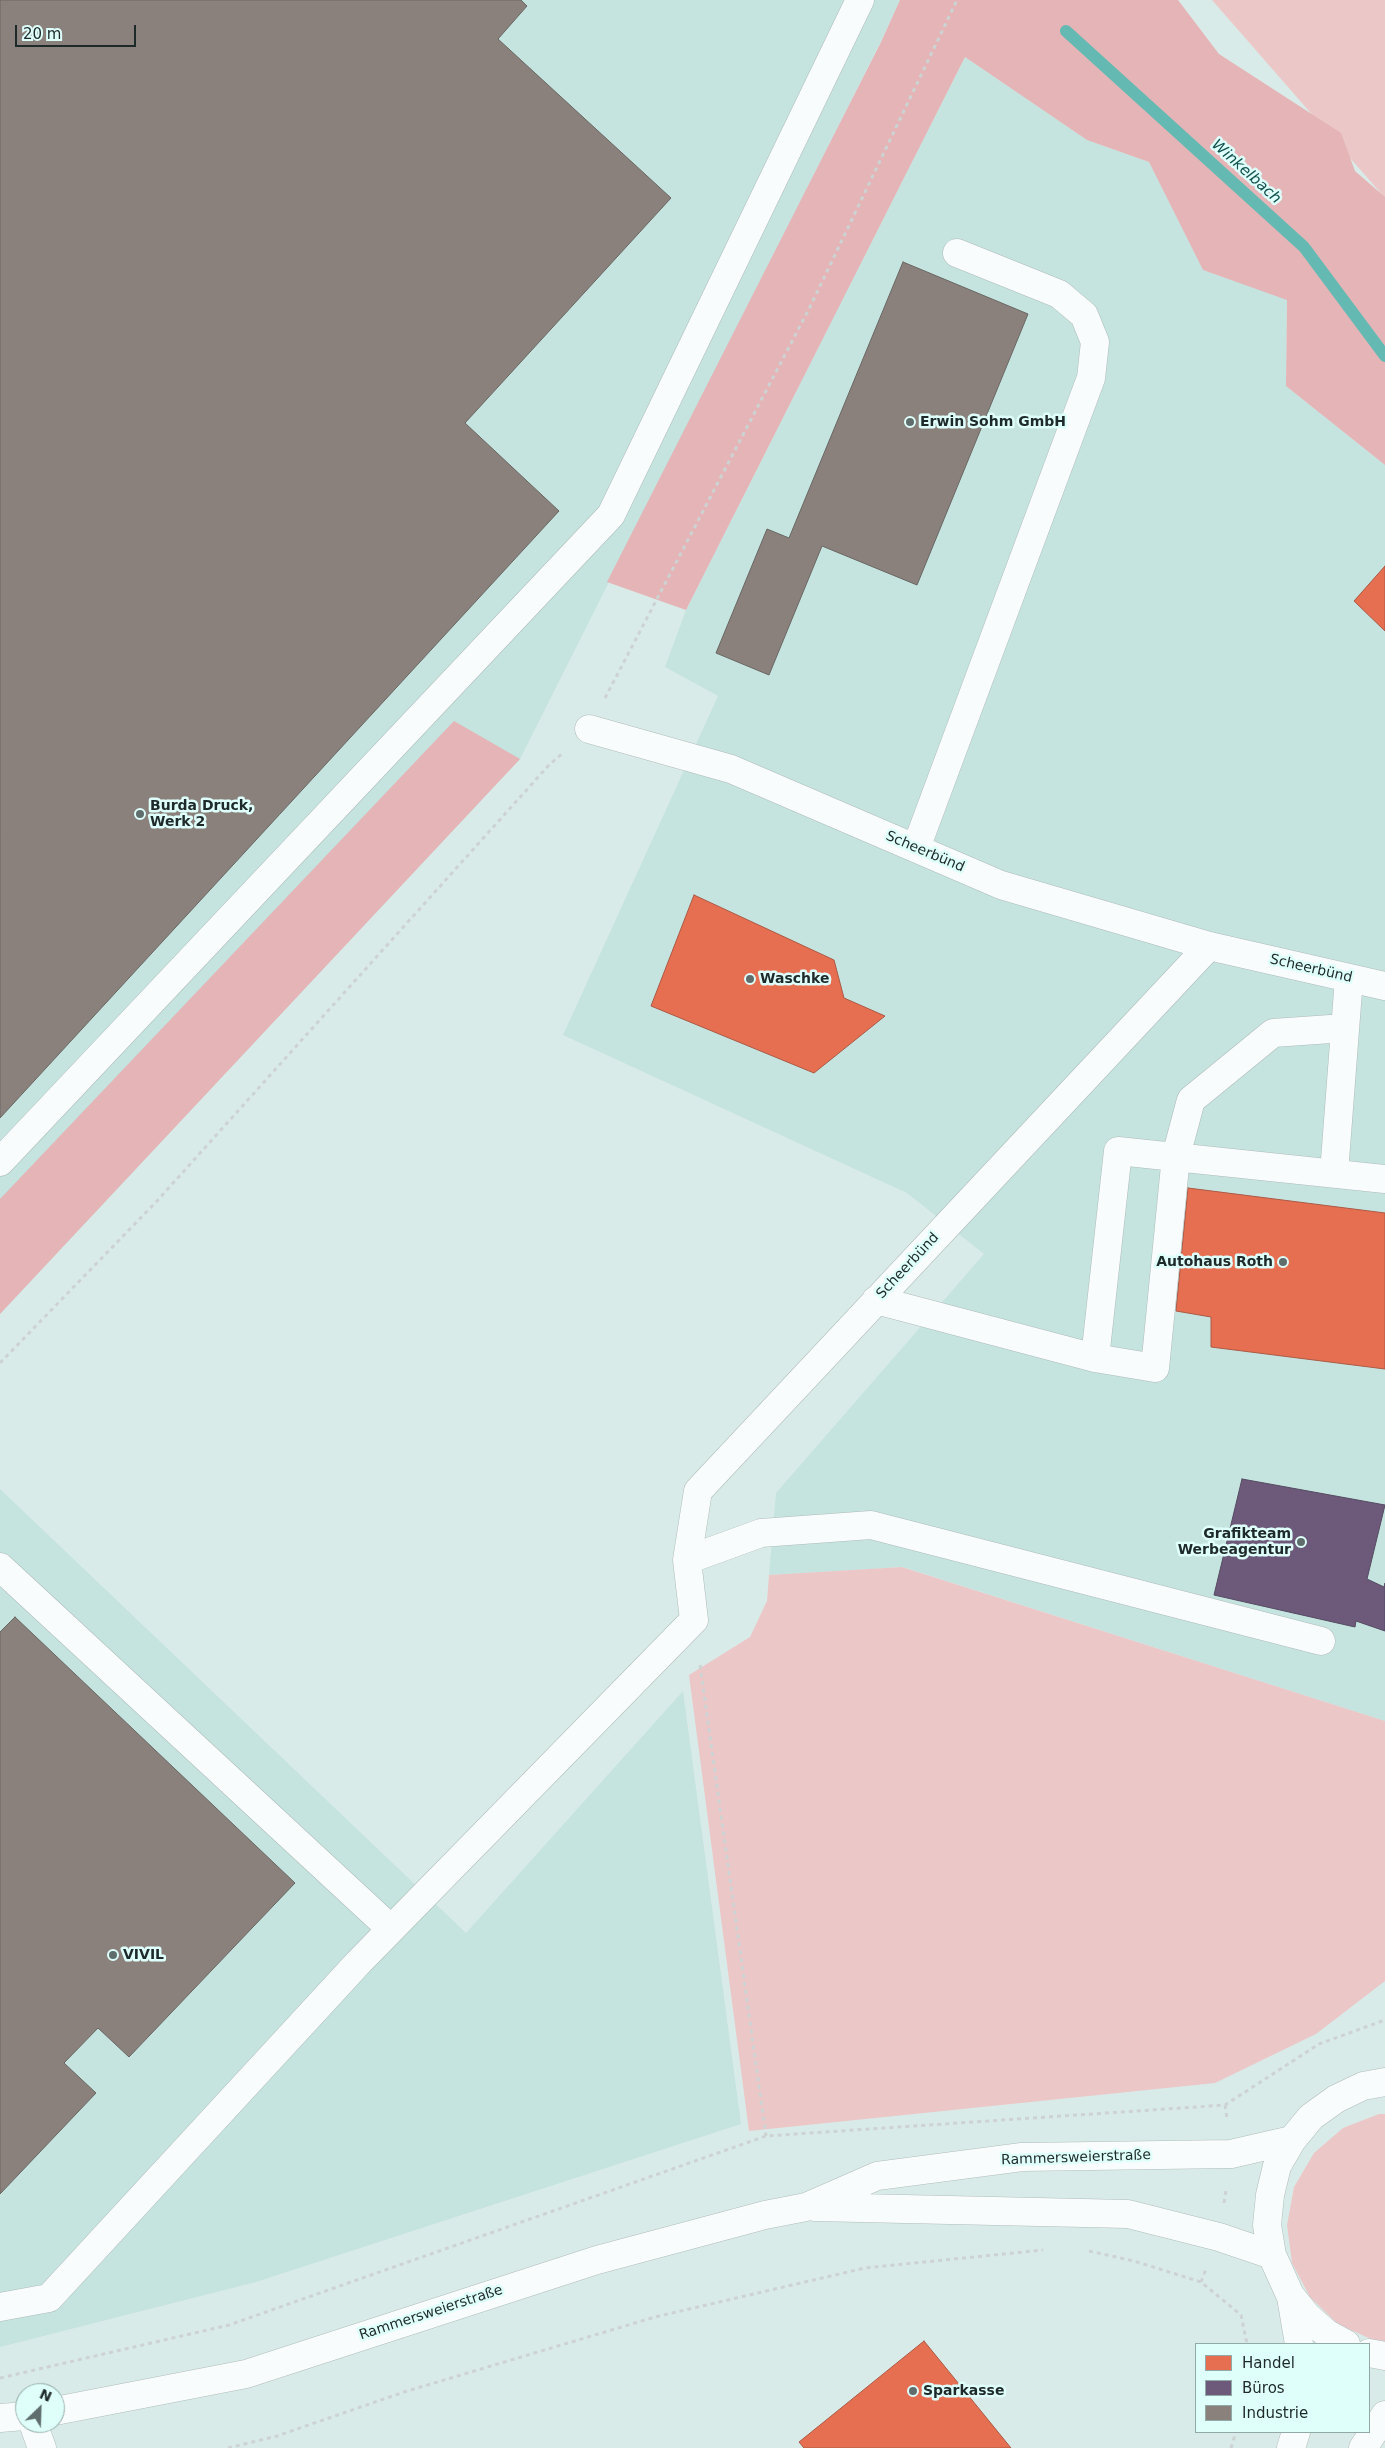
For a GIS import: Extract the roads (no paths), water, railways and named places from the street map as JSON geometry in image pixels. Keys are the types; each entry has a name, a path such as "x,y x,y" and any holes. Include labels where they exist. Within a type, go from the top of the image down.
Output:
{"street":[{"path":"0,1162 611,515 860,0"},
{"path":"916,848 1091,378 1095,342 1084,315 1059,294 957,253"},
{"name":"Scheerbünd","path":"589,729 731,769 1001,885 1209,946 1385,986"},
{"name":"Scheerbünd","path":"391,1929 694,1620 687,1560 698,1491 1209,946"},
{"path":"1334,1173 1349,978"},
{"path":"876,1300 1095,1358 1156,1368 1176,1156 1191,1100 1273,1033 1345,1028"},
{"path":"1095,1358 1118,1151 1385,1179"},
{"path":"687,1560 762,1533 871,1525 1321,1641"},
{"path":"0,1567 391,1929 49,2298 0,2307"},
{"path":"1299,2343 1290,2295 1272,2255 1268,2225 1270,2195 1278,2166 1292,2140 1311,2117 1336,2099 1363,2086 1385,2082"},
{"name":"Rammersweierstraße","path":"65,2409 246,2374 597,2260 806,2207 877,2176 1022,2157 1231,2154 1292,2140"},
{"name":"Rammersweierstraße","path":"806,2207 1128,2214 1219,2237 1272,2255"},
{"path":"1290,2295 1307,2316 1326,2332 1344,2343"},
{"path":"1370,2353 1385,2356"},
{"path":"1364,2448 1385,2415"},
{"path":"0,2418 15,2417"},
{"path":"37,2433 42,2448"},
{"path":"1291,2448 1296,2433"}],"waterway":[{"name":"Winkelbach","path":"1066,31 1304,247 1385,356"}],"place":[{"name":"Erwin Sohm GmbH","path":"910,422"},
{"name":"Burda Druck, Werk 2","path":"140,814"},
{"name":"Waschke","path":"750,979"},
{"name":"Autohaus Roth","path":"1283,1262"},
{"name":"Grafikteam Werbeagentur","path":"1301,1542"},
{"name":"VIVIL","path":"113,1955"},
{"name":"Sparkasse","path":"913,2391"}]}
